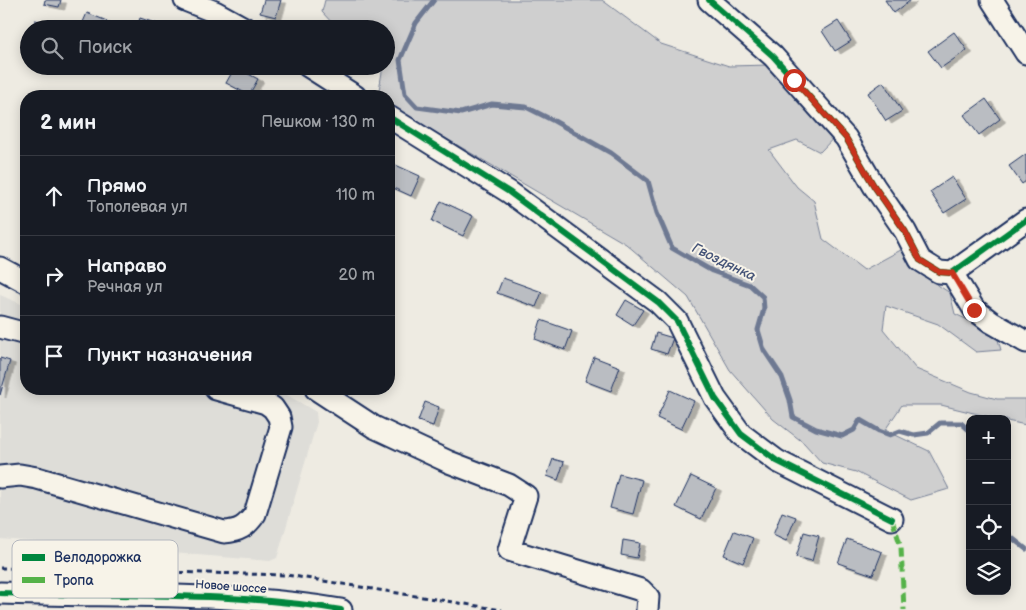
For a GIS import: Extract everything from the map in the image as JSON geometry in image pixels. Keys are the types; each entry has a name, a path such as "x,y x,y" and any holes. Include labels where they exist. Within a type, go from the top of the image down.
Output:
{"street":[{"path":"185,0 230,20"},
{"path":"709,0 773,56 846,138 874,186 905,231 920,260 939,272 952,273 1026,220"},
{"path":"992,0 1026,53"},
{"path":"322,75 346,90"},
{"path":"395,121 509,192 658,302 677,321 715,398 741,434 777,460 892,519"},
{"path":"0,268 20,279"},
{"path":"952,273 974,310 1026,342"},
{"path":"0,327 20,332"},
{"path":"0,477 20,475 36,478 224,532 236,531 248,524 255,514 280,427 276,412 266,403 237,395"},
{"path":"325,395 374,428 515,489 526,496 508,550 641,590 648,598 647,610"},
{"name":"Новое шоссе","path":"178,596 230,598 311,605 341,610"},
{"name":"Новое шоссе","path":"6,599 65,598"}],"shaded area":[{"path":"325,0 602,0 661,44 729,66 770,65 845,126 820,152 797,140 769,150 797,187 814,201 823,239 864,270 910,245 930,280 950,293 955,314 996,333 1001,350 976,352 938,324 886,306 883,329 916,369 971,392 997,399 1026,399 1026,425 1011,422 1011,415 982,415 941,405 902,405 885,430 929,451 949,489 911,500 856,472 822,463 804,443 773,419 730,370 688,297 626,244 395,109 395,90 379,90 382,75 395,75 395,20 329,20 322,12"},
{"path":"0,295 20,303 20,395 287,395 316,412 317,422 277,558 270,561 178,554 178,540 0,539"}],"building":[{"path":"45,0 61,0 59,7 44,4"},
{"path":"264,0 281,0 276,17 260,13"},
{"path":"885,0 911,0 894,13"},
{"path":"87,13 104,20 84,20"},
{"path":"838,21 851,41 835,51 822,31"},
{"path":"954,32 967,50 941,68 928,51"},
{"path":"230,75 250,75 258,79 252,90 239,90 226,83"},
{"path":"883,82 902,111 886,121 868,93"},
{"path":"986,99 1000,119 979,135 964,115"},
{"path":"1026,154 1026,181 1022,184 1009,166"},
{"path":"395,165 420,176 411,196 395,189"},
{"path":"952,177 966,199 944,213 930,192"},
{"path":"441,201 473,216 463,236 432,221"},
{"path":"503,278 542,292 536,307 497,293"},
{"path":"626,300 643,310 633,325 617,315"},
{"path":"541,320 572,331 565,350 535,339"},
{"path":"656,333 673,338 667,354 651,349"},
{"path":"594,357 620,367 611,391 585,381"},
{"path":"0,358 10,361 0,395"},
{"path":"670,390 694,401 681,429 657,418"},
{"path":"425,402 439,407 433,426 418,421"},
{"path":"553,459 564,462 558,480 547,476"},
{"path":"619,474 642,480 633,514 610,508"},
{"path":"691,476 716,488 701,519 676,507"},
{"path":"782,512 796,517 786,541 773,535"},
{"path":"734,531 753,538 743,563 724,555"},
{"path":"804,532 819,536 812,561 796,557"},
{"path":"847,539 882,552 873,575 838,563"},
{"path":"623,540 640,543 637,558 621,555"}],"waterway":[{"name":"Гвоздянка","path":"434,0 416,23 400,60 405,94 417,107 461,113 492,104 526,107 611,153 648,181 657,213 672,248 712,271 750,285 763,297 764,309 758,330 764,350 782,377 790,400 793,417 816,429 842,436 854,430 860,420 890,435 900,431 914,435 928,433 940,423 961,423 966,427"},
{"name":"Гвоздянка","path":"1011,537 1026,549"}],"marked path":[{"path":"892,519 901,547 904,610"}],"cycle path":[{"path":"709,0 773,56 846,138 874,186 905,231 920,260 939,272 952,273 1026,220"},
{"path":"395,121 509,192 658,302 677,321 715,398 741,434 777,461 892,519"},
{"path":"0,593 12,593"},
{"path":"178,596 256,600 341,610"}],"route":[{"path":"794,80 846,138 874,186 905,231 920,260 939,272 952,273 974,310"}]}
